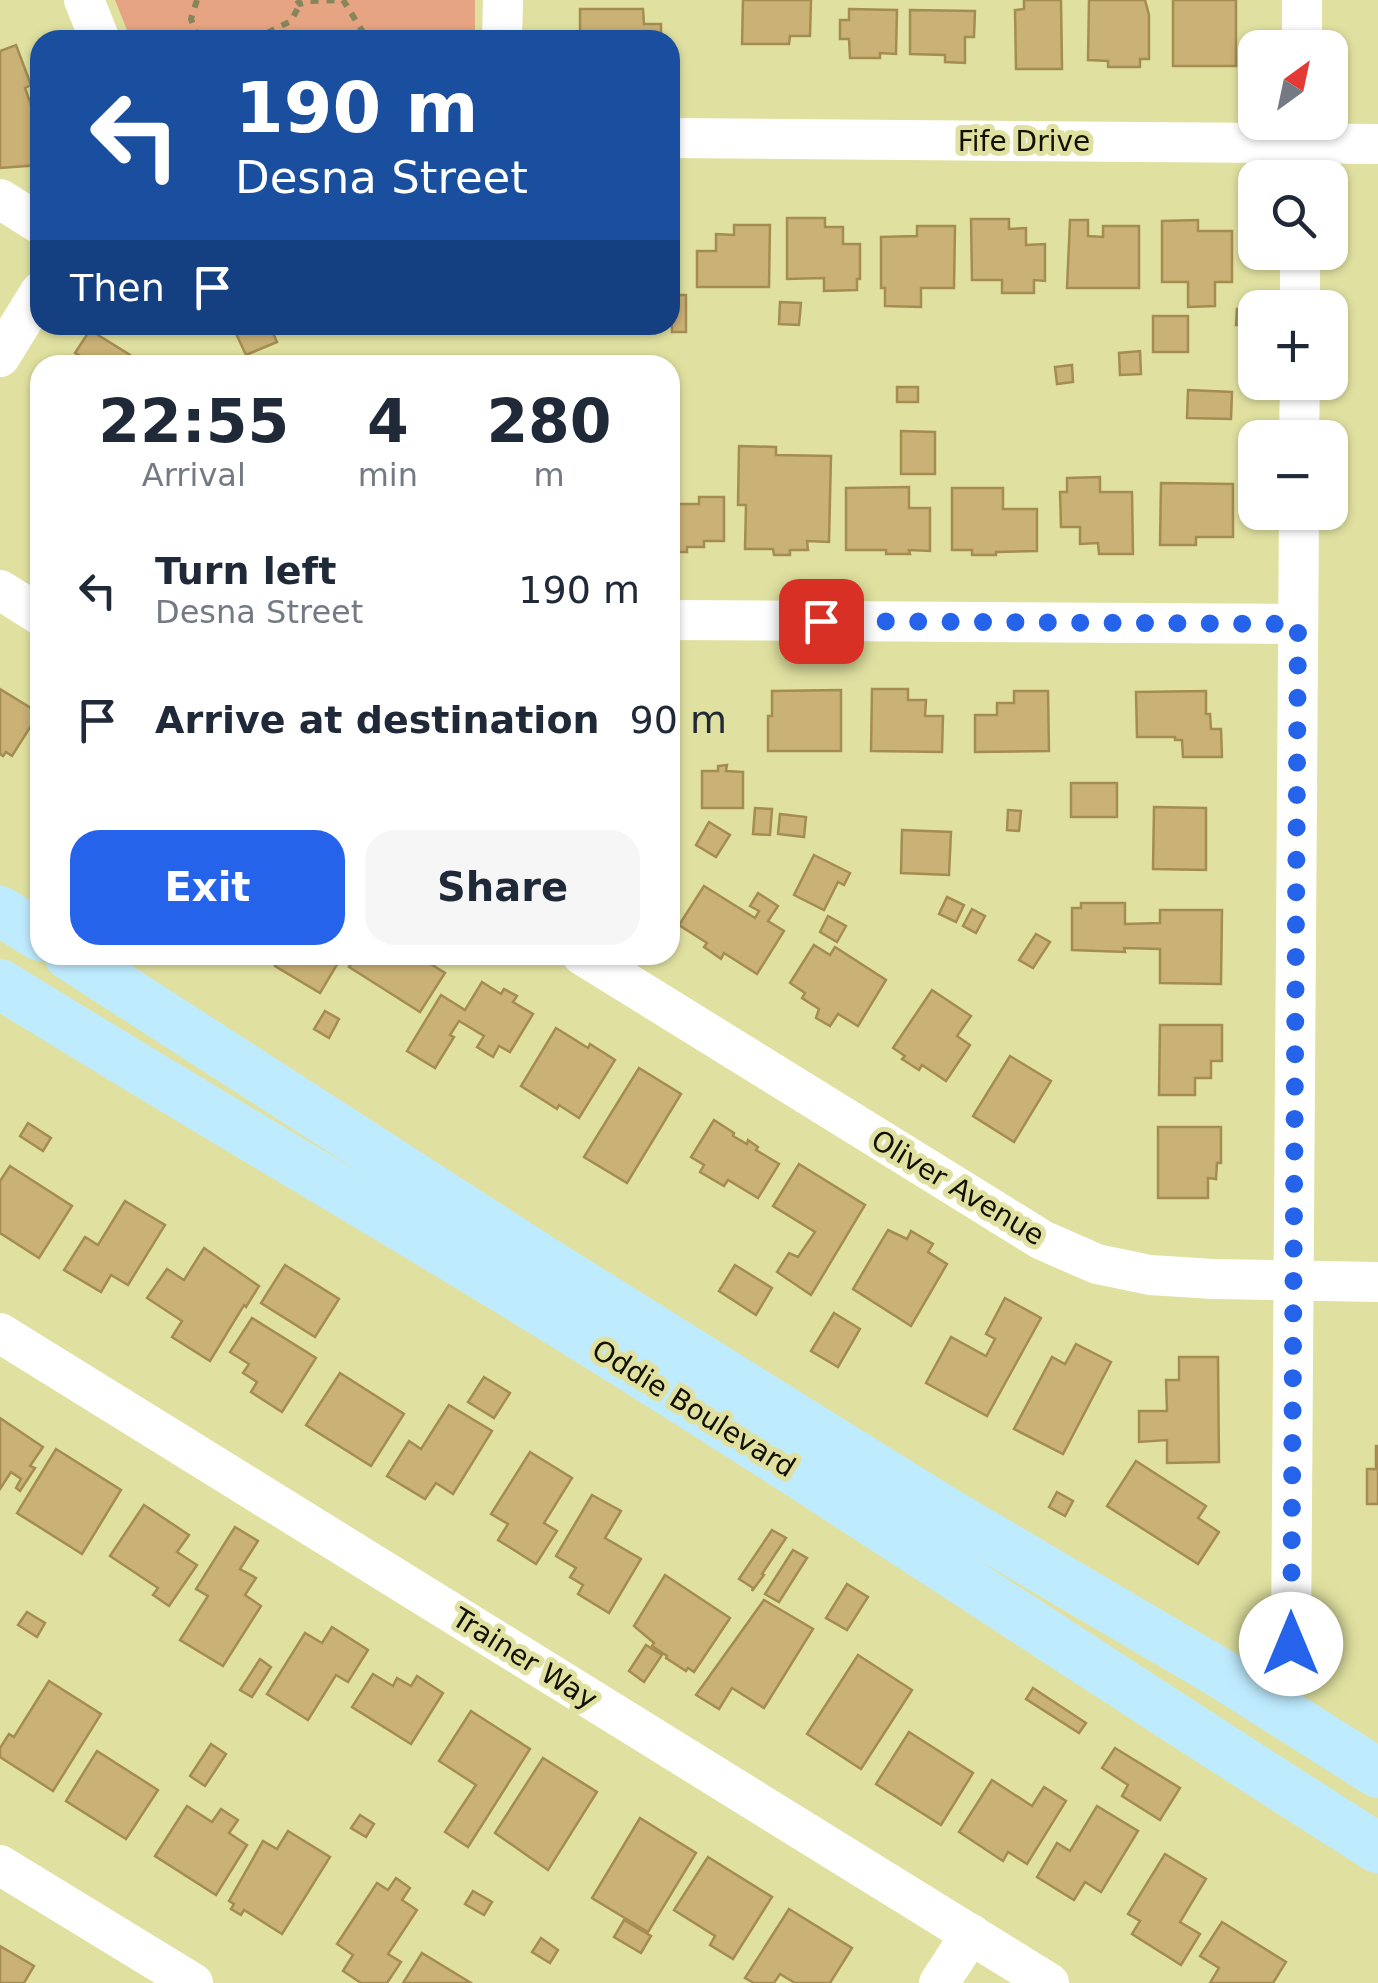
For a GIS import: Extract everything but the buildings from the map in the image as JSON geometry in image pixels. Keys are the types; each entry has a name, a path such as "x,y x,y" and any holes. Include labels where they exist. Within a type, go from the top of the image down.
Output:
{"main road":[{"path":"0,911 30,930"},
{"name":"Oddie Boulevard","path":"84,965 546,1263 837,1445 1220,1673 1378,1773"},
{"name":"Oddie Boulevard","path":"0,984 497,1284 906,1542 1378,1848"}],"street":[{"path":"84,0 96,30"},
{"path":"502,30 503,0"},
{"path":"1302,0 1302,30"},
{"name":"Fife Drive","path":"680,138 1301,148 1378,144"},
{"path":"0,198 30,218"},
{"path":"0,356 30,308"},
{"path":"1291,1644 1299,530"},
{"path":"0,590 30,609"},
{"path":"680,620 1298,624"},
{"name":"Oliver Avenue","path":"598,965 1042,1240 1096,1264 1150,1275 1378,1282"},
{"name":"Trainer Way","path":"0,1334 1049,1983"},
{"path":"0,1865 192,1983"},
{"path":"940,1983 971,1934"}],"path":[{"path":"195,30 191,19 197,0"},
{"path":"274,30 290,22 299,2 343,0 362,30"}],"shaded area":[{"path":"115,0 475,0 475,30 127,30"}],"route":[{"path":"821,621 1298,624 1291,1644"}]}
